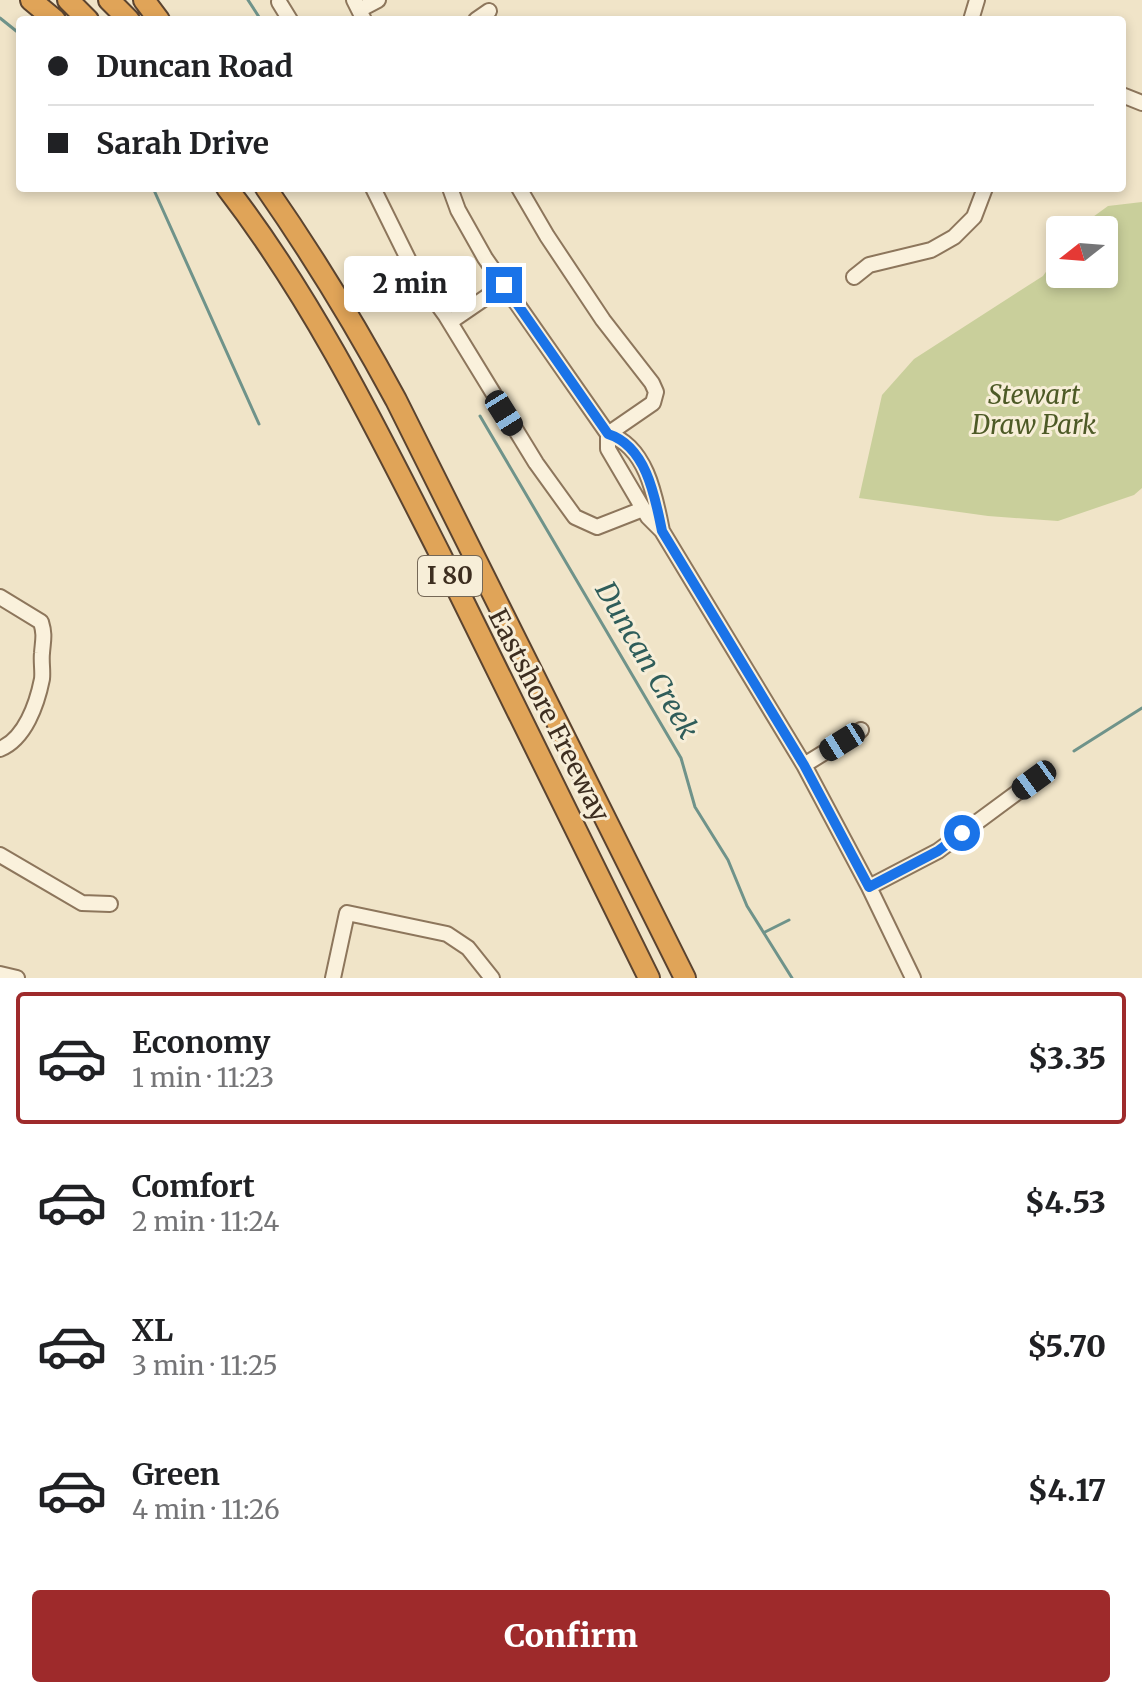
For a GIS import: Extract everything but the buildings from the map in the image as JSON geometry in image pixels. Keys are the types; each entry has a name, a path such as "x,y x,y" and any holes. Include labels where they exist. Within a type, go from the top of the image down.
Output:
{"highway":[{"path":"31,0 50,16"},
{"path":"68,0 84,16"},
{"path":"109,0 125,16"},
{"name":"Eastshore Freeway","path":"230,192 284,266 337,354 554,781 649,978"},
{"name":"Eastshore Freeway","path":"269,192 313,256 375,362 685,978"}],"street":[{"path":"359,10 378,0"},
{"path":"279,2 288,16"},
{"path":"482,16 489,11"},
{"path":"375,192 415,273 450,322 520,438 575,517 597,527 643,509"},
{"path":"452,192 471,234 608,434 608,449 643,509 662,531 804,765 913,978"},
{"path":"521,192 603,320 656,392 653,403 608,434"},
{"path":"854,277 869,265 931,250 954,237 974,217 983,192"},
{"path":"450,322 504,285"},
{"path":"608,434 624,439 637,456 656,497 662,531"},
{"path":"0,597 41,622 45,636 42,679 26,725 7,746 0,749"},
{"path":"804,765 861,730"},
{"path":"869,887 938,851 1034,780"},
{"path":"0,855 82,903 110,904"},
{"path":"333,978 347,913 447,934 468,948 492,978"},
{"path":"0,974 17,978"}],"green space":[{"name":"Stewart Draw Park","path":"1142,202 1142,488 1134,495 1058,521 988,516 859,498 882,395 914,359 1046,272 1046,288 1118,288 1118,216 1094,216 1108,206"}],"waterway":[{"name":"Duncan Creek","path":"248,0 258,16"},
{"path":"0,18 16,31"},
{"path":"155,192 259,424"},
{"name":"Duncan Creek","path":"480,416 681,758 695,807 728,860 747,906 792,978"},
{"name":"Duncan Creek","path":"1074,751 1142,708"},
{"name":"Duncan Creek","path":"765,932 789,920"}],"route":[{"path":"504,285 608,434 624,439 637,456 656,497 662,531 804,765 869,887 938,851 962,833"}]}
